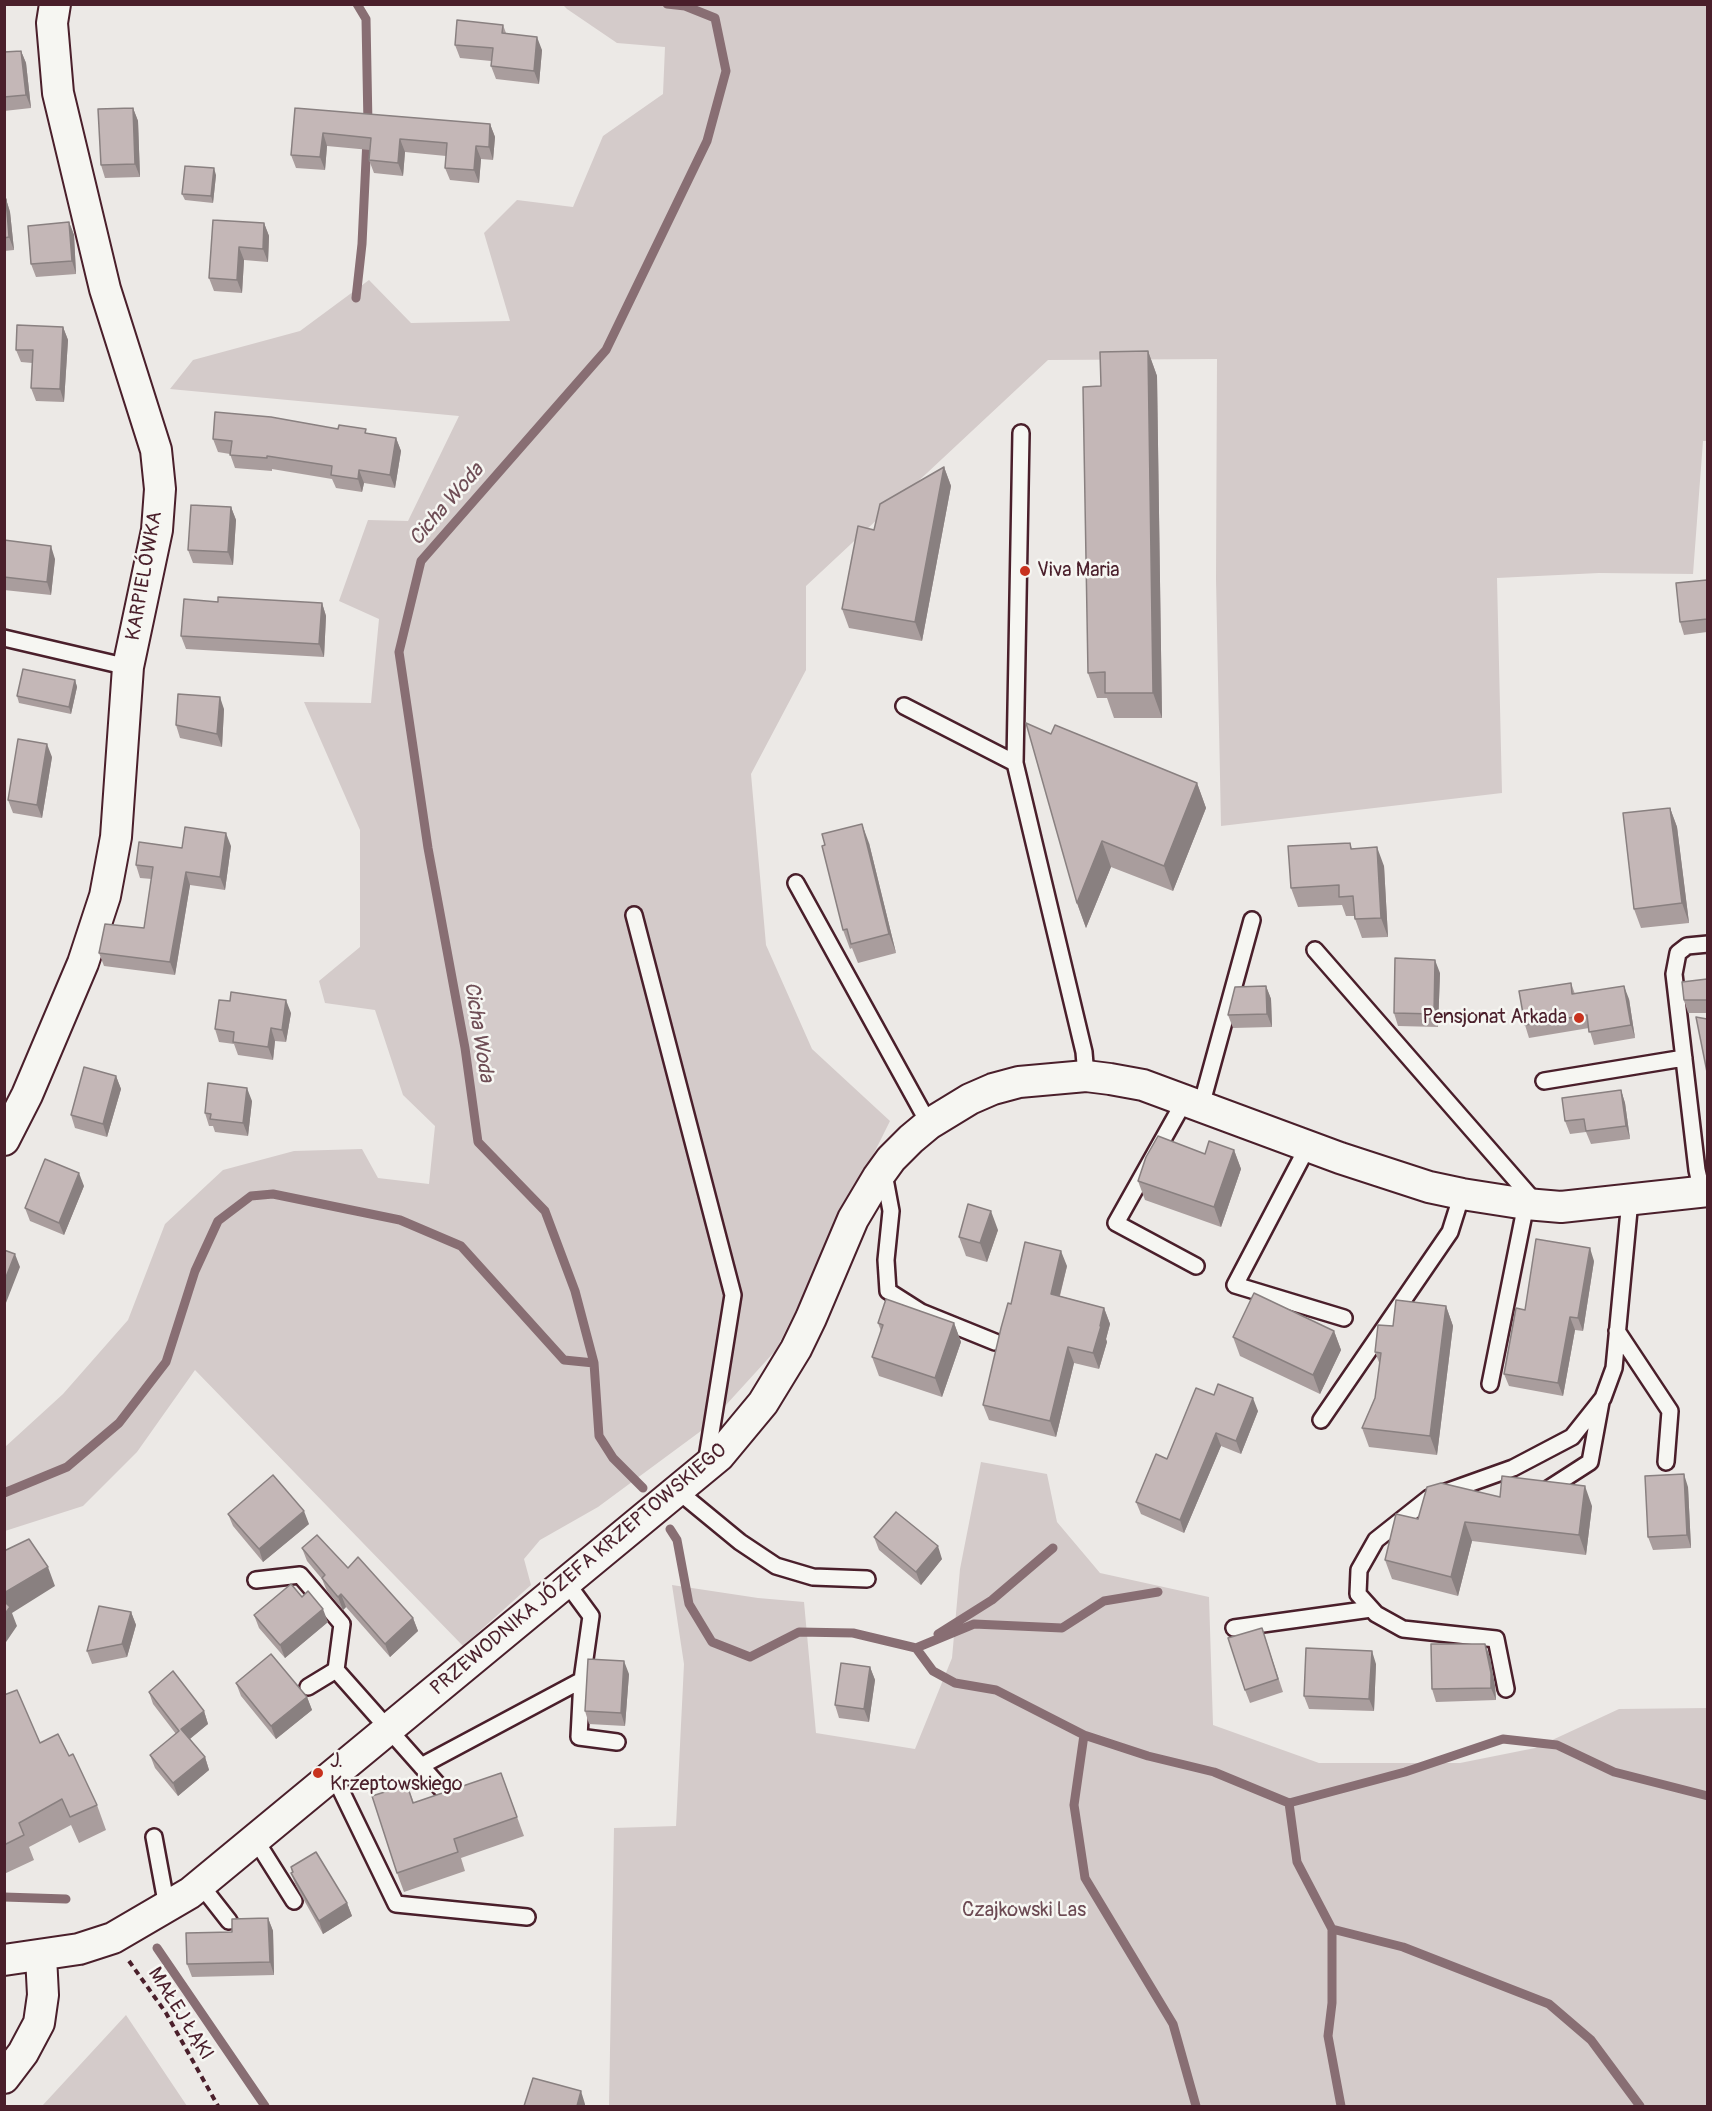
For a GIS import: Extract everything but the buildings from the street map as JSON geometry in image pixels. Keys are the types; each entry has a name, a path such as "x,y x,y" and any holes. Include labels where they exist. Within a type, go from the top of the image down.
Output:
{"street":[{"name":"KARPIELÓWKA","path":"4,1140 27,1095 83,963 105,896 116,837 128,667 156,530 160,489 156,450 105,289 58,93 52,24 55,4"},
{"name":"PRZEWODNIKA JÓZEFA KRZEPTOWSKIEGO","path":"41,1956 79,1949 113,1938 167,1907 200,1884 719,1456 743,1428 778,1379 811,1318 853,1219 891,1159 929,1124 952,1109 993,1089 1019,1082 1086,1076 1143,1085 1384,1173 1462,1194 1532,1205 1591,1205 1705,1192"},
{"path":"4,1960 41,1956 44,1995 39,2023 23,2053 4,2078"}],"lane":[{"path":"1021,433 1015,763 1084,1052 1086,1076"},
{"path":"4,639 128,667"},
{"path":"904,706 1015,763"},
{"path":"796,883 929,1124"},
{"path":"634,915 732,1295 706,1467"},
{"path":"1196,1266 1116,1222 1193,1103 1252,920"},
{"path":"1705,1192 1697,1170 1674,974 1678,953 1687,946 1707,944"},
{"path":"1315,950 1532,1205 1490,1384"},
{"path":"1544,1082 1684,1058"},
{"path":"1308,1146 1235,1285 1344,1318"},
{"path":"878,1177 886,1184 891,1211 886,1260 888,1291 921,1312 995,1342"},
{"path":"1322,1420 1450,1232 1462,1194"},
{"path":"1545,1491 1590,1462 1601,1400 1614,1368 1630,1200"},
{"path":"1617,1331 1670,1411 1666,1461"},
{"path":"1506,1689 1496,1639 1403,1629 1376,1614 1358,1594 1359,1570 1377,1540 1429,1498 1512,1468 1572,1437 1601,1400"},
{"path":"678,1491 740,1542 776,1566 813,1577 867,1579"},
{"path":"256,1580 300,1575 342,1624 336,1670 447,1795"},
{"path":"566,1582 591,1616 582,1680 579,1737 617,1742"},
{"path":"1234,1628 1371,1609"},
{"path":"308,1687 336,1670"},
{"path":"421,1766 582,1680"},
{"path":"333,1774 396,1904 527,1917"},
{"path":"154,1837 167,1907"},
{"path":"255,1839 294,1901"},
{"path":"200,1884 229,1921"}],"path":[{"name":"MAŁEJ ŁĄKI","path":"113,1938 166,2013 218,2106"}],"green space":[{"path":"563,5 1707,5 1708,441 1703,441 1693,574 1599,573 1497,578 1502,793 1221,826 1216,579 1217,359 1048,360 806,586 806,670 751,774 766,945 812,1049 890,1121 776,1350 705,1428 598,1507 540,1540 524,1559 531,1585 463,1646 195,1370 137,1452 83,1506 5,1531 5,1447 63,1394 128,1320 165,1224 223,1170 294,1151 362,1149 378,1178 429,1184 435,1126 403,1095 375,1010 325,1003 319,981 360,947 360,830 304,702 371,703 379,619 339,601 368,520 408,521 459,416 170,389 193,360 300,331 369,280 411,323 510,321 484,233 517,200 573,207 603,136 663,94 665,47 617,43"},
{"name":"Czajkowski Las","path":"981,1462 1047,1474 1057,1522 1100,1573 1209,1597 1213,1725 1319,1763 1460,1763 1535,1748 1619,1709 1707,1708 1707,2106 609,2106 614,1828 676,1826 684,1664 672,1585 758,1598 804,1602 816,1733 915,1749 952,1658 960,1569"},
{"path":"126,2015 187,2106 42,2106"}],"waterway":[{"path":"357,4 366,19 368,125"},
{"name":"Cicha Woda","path":"4,1493 67,1467 119,1423 166,1362 195,1271 218,1221 251,1196 273,1194 400,1220 461,1246 564,1360 594,1363 575,1291 545,1211 478,1142 465,1048 428,848 399,652 421,561 606,350 707,141 726,71 715,18 685,6 667,4"},
{"path":"356,298 362,244 367,139"},
{"path":"594,1363 599,1436 613,1458 643,1488"},
{"path":"670,1529 677,1540 689,1604 712,1642 750,1657 799,1632 853,1633 916,1648 933,1671 955,1683 996,1690 1084,1735 1148,1756 1214,1772 1289,1803 1297,1862 1332,1929 1403,1947 1549,2004 1591,2040 1640,2106"},
{"path":"938,1634 992,1600 1053,1548"},
{"path":"916,1648 974,1624 1062,1628 1104,1601 1158,1592"},
{"path":"1084,1735 1074,1805 1085,1878 1173,2024 1196,2106"},
{"path":"1289,1803 1405,1772 1503,1739 1557,1745 1614,1772 1708,1796"},
{"path":"4,1897 66,1899"},
{"path":"1332,1929 1332,2003 1328,2036 1341,2106"},
{"path":"157,1948 265,2106"}],"place":[{"name":"Viva Maria","path":"1025,571"},
{"name":"Pensjonat Arkada","path":"1579,1018"},
{"name":"J. Krzeptowskiego","path":"318,1773"}]}
